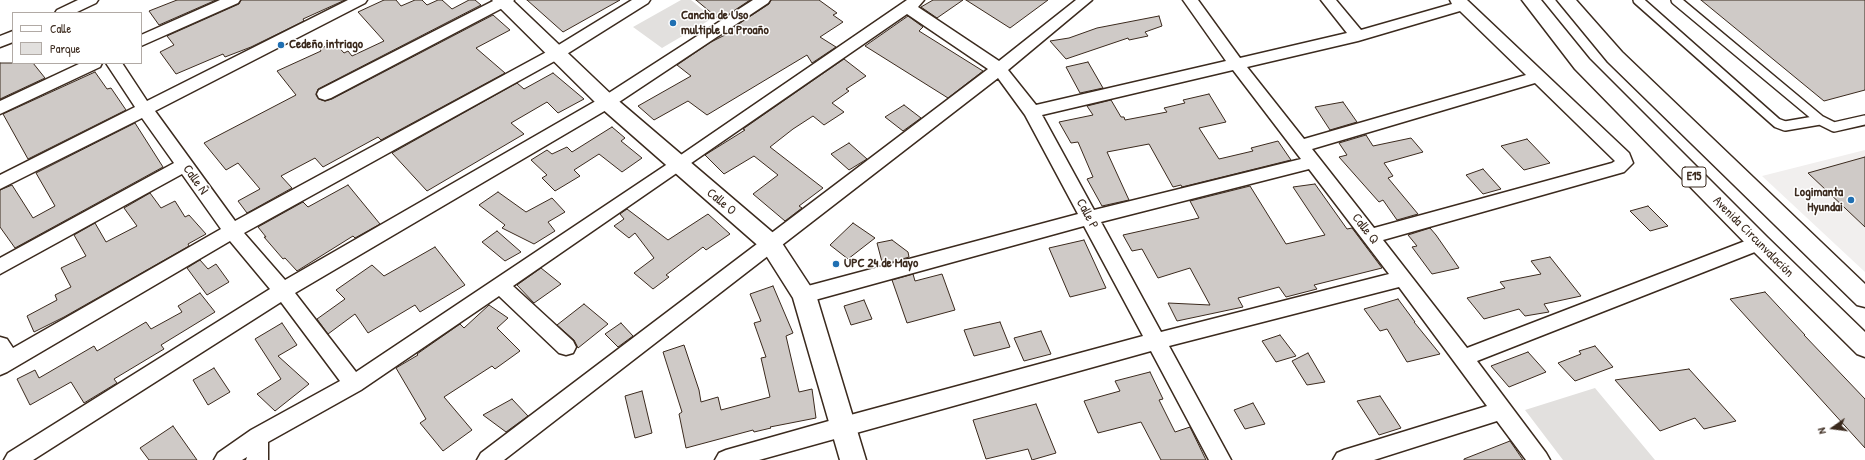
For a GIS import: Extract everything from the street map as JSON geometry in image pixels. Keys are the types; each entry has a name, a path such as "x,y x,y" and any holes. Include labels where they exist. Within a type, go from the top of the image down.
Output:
{"main road":[{"name":"Avenida Circunvalación","path":"1531,0 1582,64 1759,243 1865,347"},
{"name":"E15","path":"1566,0 1616,57 1865,298"},
{"name":"Calle O","path":"504,1 607,102 770,243 804,296 852,460"}],"street":[{"path":"71,8 91,0"},
{"path":"142,41 233,0"},
{"path":"0,183 360,0"},
{"path":"3,357 557,53 643,0"},
{"path":"15,460 283,291 607,102 763,0"},
{"path":"488,460 998,69 1085,0"},
{"name":"Calle Q","path":"1190,0 1238,66 1403,278 1539,460"},
{"path":"1328,0 1358,36"},
{"path":"325,94 504,1"},
{"path":"1032,112 1238,66 1358,36 1460,2 1537,77 1623,157 1624,163 1618,168 1371,236"},
{"path":"225,460 258,437 354,384 678,165 912,4"},
{"name":"Calle P","path":"912,4 998,69 1032,112 1220,460"},
{"path":"0,42 12,36"},
{"path":"0,108 92,64"},
{"name":"Calle Ñ","path":"115,64 145,110 232,231 283,291 354,384"},
{"path":"1300,146 1537,77"},
{"path":"804,296 1089,218 1312,162"},
{"path":"0,267 185,166"},
{"path":"1463,358 1759,243"},
{"path":"726,460 843,426 1156,341 1403,278"},
{"path":"500,286 566,347"},
{"path":"1344,460 1502,410"},
{"path":"257,460 258,437"}],"lane":[{"path":"1638,0 1777,123 1785,126 1820,120"},
{"path":"1676,0 1820,120 1834,127 1865,120"}],"shaded area":[{"path":"1865,150 1865,272 1762,176"}],"green space":[{"name":"Cancha de Uso multiple La Proaño","path":"681,0 691,0 713,18 662,48 633,27"},
{"path":"1595,388 1655,460 1563,460 1525,410"}],"building":[{"path":"177,0 216,0 159,25 149,11"},
{"path":"241,0 345,0 303,19 304,21 251,47 225,57 223,54 176,74 160,52 174,45 167,36 239,4"},
{"path":"384,0 396,0 401,6 415,0 422,0 427,5 438,0 442,0 452,9 469,0 475,0 481,5 318,89 316,95 319,99 325,101 332,99 493,15 510,30 476,48 505,73 381,140 378,137 323,167 315,158 281,176 292,188 247,213 238,201 260,189 238,163 226,170 204,143 296,95 277,71 321,51 320,49 334,42 344,53 348,51 352,56 384,41 358,12"},
{"path":"527,0 620,0 563,32"},
{"path":"696,0 750,0 720,20"},
{"path":"771,0 819,0 837,13 833,15 843,22 820,37 836,47 812,63 807,55 707,115 688,101 654,120 638,106 691,76 677,65 711,42 733,31 731,29 769,4"},
{"path":"933,0 963,0 937,18 921,7"},
{"path":"966,0 1048,0 1010,28"},
{"path":"1701,0 1865,0 1865,90 1824,101"},
{"path":"908,16 923,27 919,31 983,71 948,98 865,46"},
{"path":"1159,16 1162,26 1145,32 1148,36 1129,40 1128,38 1066,59 1050,41 1069,38 1097,28"},
{"path":"844,59 866,76 846,89 849,91 832,103 844,112 824,125 813,116 770,147 823,188 799,206 802,208 785,221 753,194 778,175 754,156 724,174 705,155 745,130 743,129"},
{"path":"1088,62 1103,88 1080,93 1066,67"},
{"path":"0,63 34,64 45,78 0,99"},
{"path":"95,72 107,89 111,88 126,110 28,159 3,114"},
{"path":"553,73 584,99 558,113 547,102 511,123 524,134 427,191 392,153 517,83 524,89"},
{"path":"1209,94 1226,122 1199,128 1219,159 1253,151 1251,148 1278,141 1291,160 1182,187 1181,185 1173,187 1149,144 1107,152 1129,200 1102,206 1087,179 1093,177 1078,142 1071,143 1059,122 1093,115 1087,106 1111,100 1121,117 1124,117 1125,120 1167,112 1164,108 1185,103 1183,100"},
{"path":"1343,102 1357,122 1330,130 1315,107"},
{"path":"904,105 921,118 903,131 885,117"},
{"path":"135,123 163,167 15,248 0,227 0,190 12,185 33,218 55,206 36,173"},
{"path":"612,127 625,138 621,141 642,158 622,172 599,154 574,170 580,176 555,191 542,178 547,175 531,160 547,150 552,154 567,147 572,152"},
{"path":"1366,135 1373,146 1411,138 1423,152 1384,163 1393,176 1388,178 1418,214 1397,220 1383,200 1379,202 1339,157 1347,155 1339,143"},
{"path":"1527,139 1550,163 1524,170 1501,146"},
{"path":"849,143 867,159 849,170 831,154"},
{"name":"Logimanta Hyundai","path":"1865,157 1865,227 1808,173"},
{"path":"1483,169 1501,189 1483,194 1466,175"},
{"path":"1315,184 1347,229 1352,228 1382,268 1314,285 1317,289 1286,297 1279,287 1238,298 1243,307 1177,321 1168,303 1210,305 1190,268 1158,278 1142,249 1132,251 1123,235 1199,218 1190,201 1250,186 1286,244 1325,235 1293,187"},
{"path":"348,185 380,224 355,238 353,236 297,271 285,258 283,259 264,237 266,237 258,227 303,202 308,207"},
{"path":"498,192 526,212 552,198 565,212 548,222 555,231 534,244 502,228 505,225 479,205"},
{"path":"150,193 161,208 175,201 185,217 189,215 206,234 188,244 189,246 64,317 34,332 27,316 57,300 55,295 71,287 61,268 86,256 74,235 95,223 106,242 137,226 124,208"},
{"path":"1648,206 1668,226 1650,231 1630,211"},
{"path":"627,209 668,240 708,214 730,234 706,250 703,247 666,275 669,277 653,289 634,273 654,258 635,233 629,238 614,226 624,219 620,214"},
{"path":"853,223 875,238 848,259 830,245"},
{"path":"1430,228 1459,268 1432,274 1412,247 1417,246 1408,235"},
{"path":"497,231 521,252 505,261 482,242"},
{"path":"892,240 908,252 909,257 886,264 885,261 882,262 877,243"},
{"path":"1084,240 1106,288 1070,297 1049,248"},
{"path":"435,247 465,285 420,312 415,305 368,333 355,314 328,334 317,319 345,299 336,290 372,265 384,276"},
{"path":"1550,257 1581,296 1544,304 1549,312 1525,316 1519,309 1484,319 1467,298 1505,288 1500,282 1541,274 1531,261"},
{"path":"200,260 208,269 216,264 229,282 207,295 187,268"},
{"path":"541,268 561,284 534,303 517,285"},
{"path":"913,274 915,281 942,274 955,310 907,323 892,280"},
{"path":"773,286 793,333 786,336 799,392 812,389 816,418 770,427 771,428 754,432 753,430 686,448 679,414 682,412 663,352 684,345 699,390 701,402 718,397 721,410 770,397 761,358 766,357 754,323 761,321 750,294"},
{"path":"1765,292 1865,399 1865,448 1730,299"},
{"path":"200,293 215,312 161,345 164,349 114,379 117,383 84,403 71,382 30,405 17,379 35,370 39,378 94,346 97,351 146,322 151,329 182,312 178,306"},
{"path":"1398,299 1414,322 1440,354 1407,362 1387,329 1380,331 1364,309"},
{"path":"864,300 872,319 851,325 844,306"},
{"path":"584,304 608,324 578,348 574,340 557,325"},
{"path":"489,305 508,318 497,328 520,351 495,369 492,366 444,397 472,430 443,451 420,423 426,419 396,368 418,355 417,354 460,324 464,328"},
{"path":"1000,322 1010,347 974,356 964,330"},
{"path":"282,323 297,345 278,356 309,384 275,411 257,394 281,379 255,339"},
{"path":"621,323 633,336 618,347 605,334"},
{"path":"1041,331 1051,354 1024,361 1014,338"},
{"path":"1280,335 1296,356 1276,362 1262,341"},
{"path":"1595,346 1613,367 1575,381 1558,363 1581,354 1579,351"},
{"path":"1528,352 1546,372 1509,387 1491,366"},
{"path":"1308,353 1325,382 1307,385 1292,361"},
{"path":"214,368 230,392 208,405 193,380"},
{"path":"1689,369 1736,421 1704,429 1695,418 1660,431 1615,380"},
{"path":"1150,372 1163,399 1159,400 1175,432 1190,427 1206,460 1161,460 1141,422 1098,433 1084,401 1120,391 1115,381"},
{"path":"642,391 652,433 635,438 625,396"},
{"path":"1380,396 1401,428 1379,435 1357,401"},
{"path":"512,399 528,416 506,432 483,415"},
{"path":"1253,403 1265,424 1245,429 1234,410"},
{"path":"1036,404 1056,453 1032,460 1028,449 986,459 973,420"},
{"path":"173,426 197,460 149,460 140,448"},
{"path":"1510,441 1523,460 1464,460 1464,459"}],"place":[{"name":"Cancha de Uso multiple La Proaño","path":"673,23"},
{"name":"Cedeño intriago","path":"281,45"},
{"name":"Logimanta Hyundai","path":"1851,200"},
{"name":"UPC 24 de Mayo","path":"836,264"}]}
